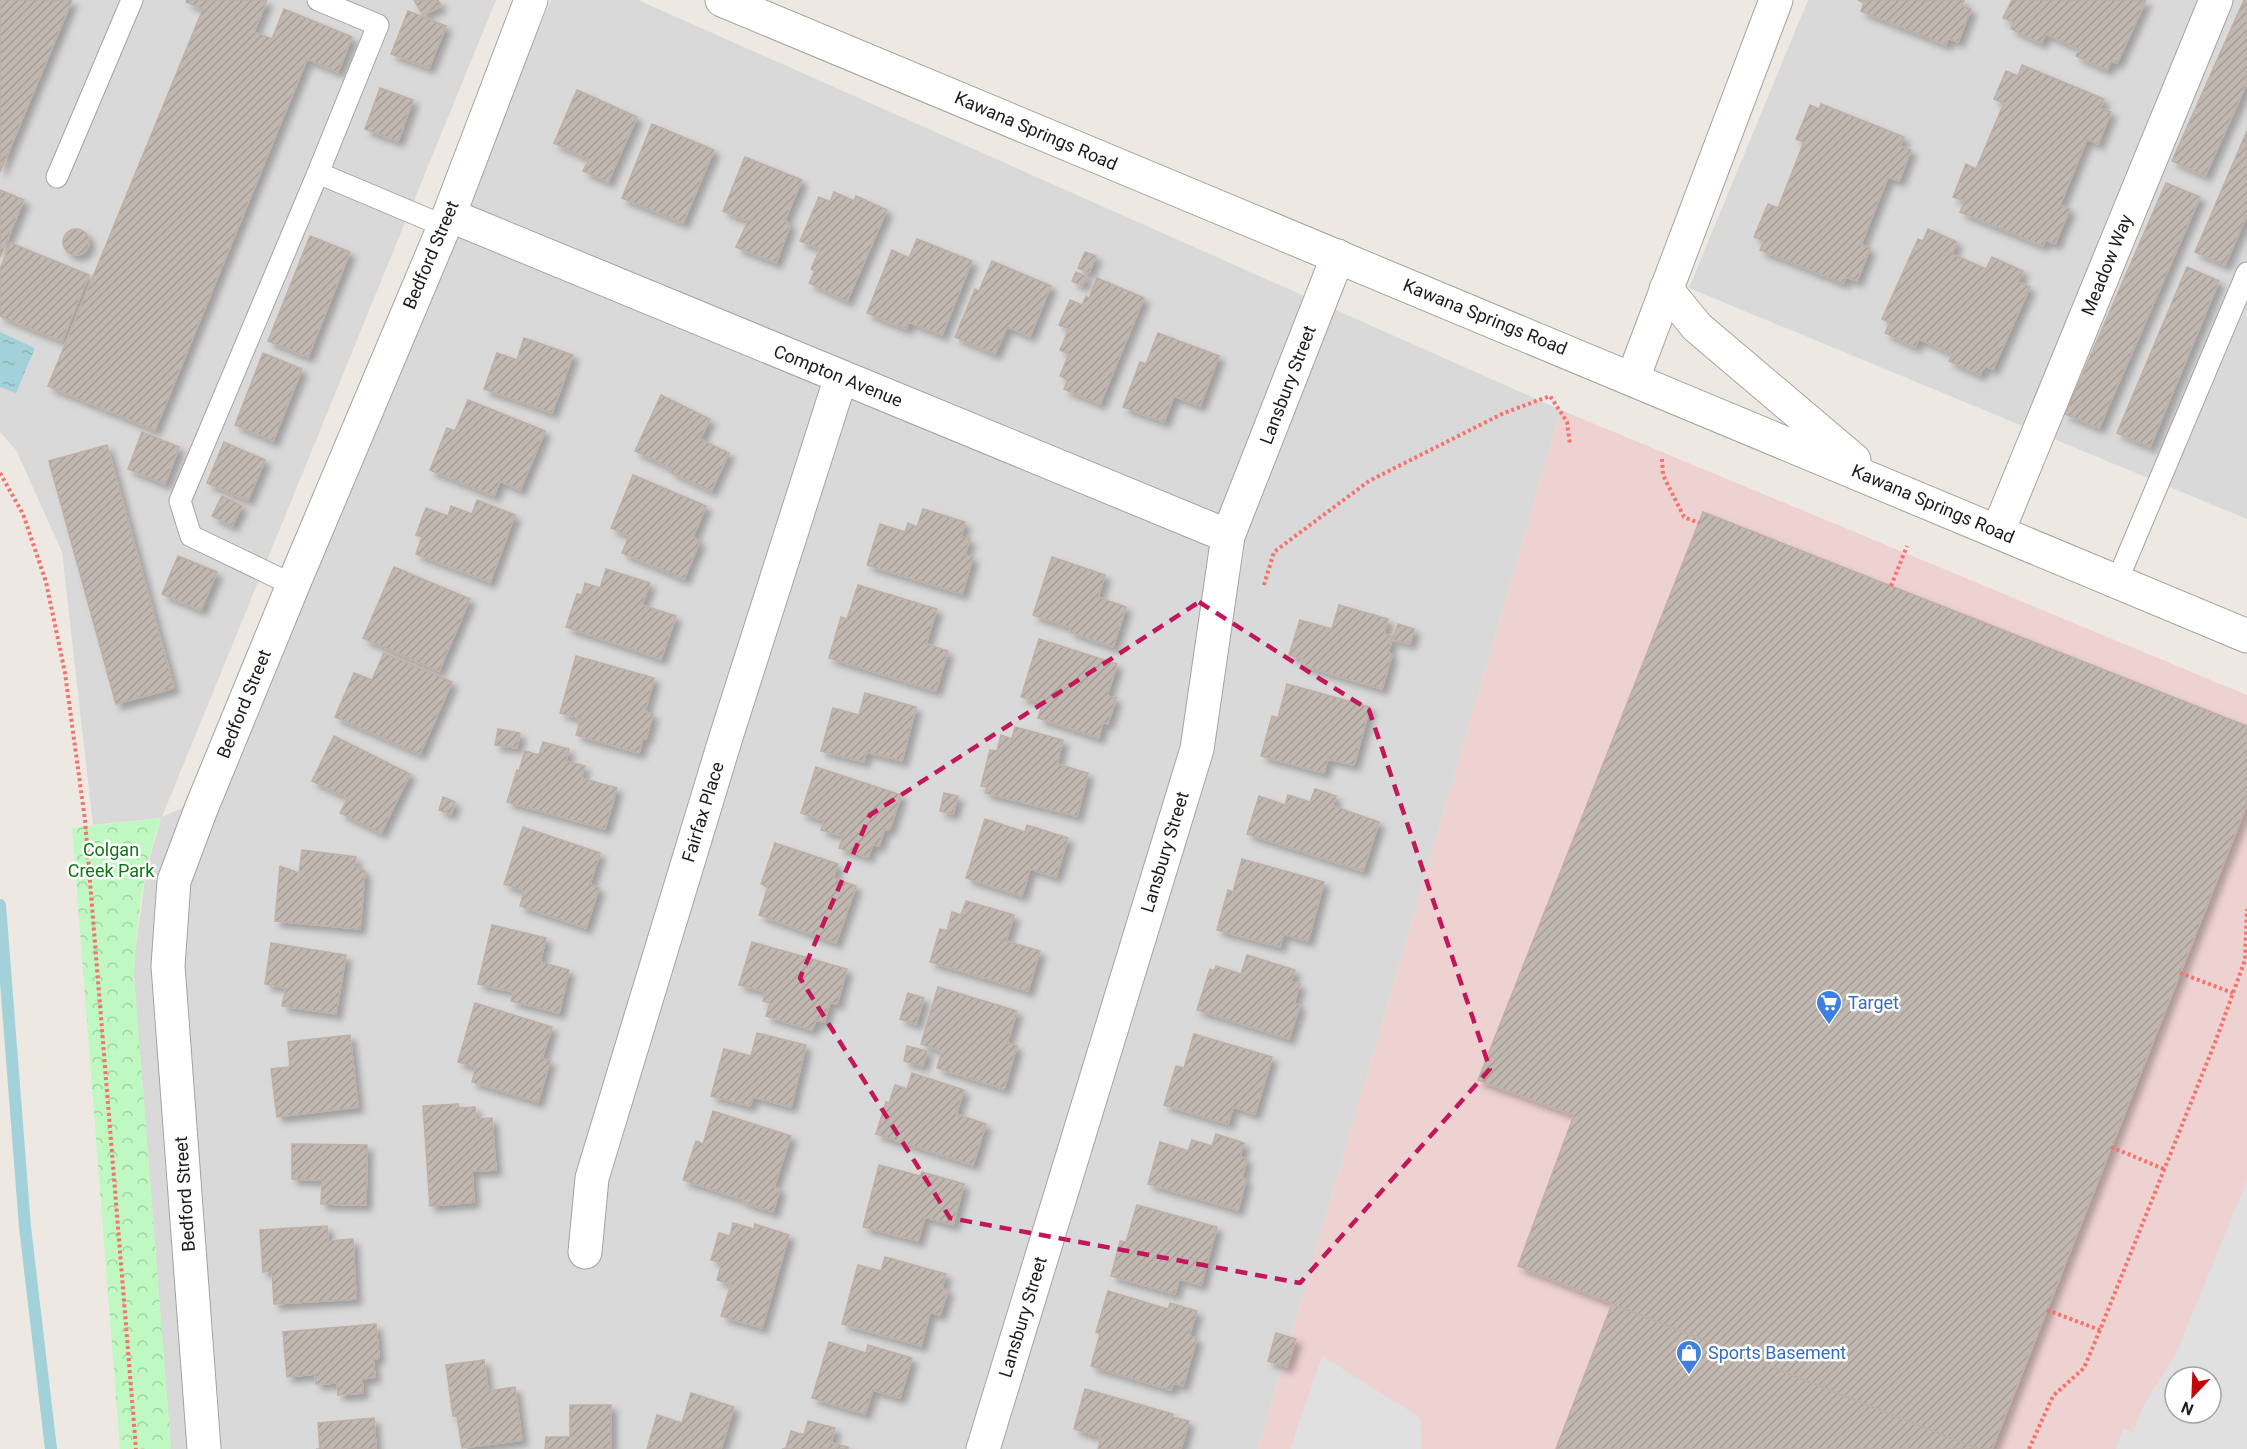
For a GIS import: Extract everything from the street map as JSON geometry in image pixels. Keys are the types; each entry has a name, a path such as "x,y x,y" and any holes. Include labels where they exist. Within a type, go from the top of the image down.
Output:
{"street":[{"name":"Bedford Street","path":"204,1449 168,966 174,881 201,809 293,585 446,221 531,0"},
{"name":"Kawana Springs Road","path":"722,0 2247,636"},
{"path":"1633,378 1776,0"},
{"name":"Meadow Way","path":"1998,531 2216,0"},
{"name":"Compton Avenue","path":"446,221 841,377 1228,536"},
{"name":"Lansbury Street","path":"983,1449 1197,749 1228,536 1338,256"},
{"path":"1666,289 1697,327 1881,482"},
{"name":"Fairfax Place","path":"585,1252 592,1178 726,738 841,377"}],"lane":[{"path":"57,177 132,0"},
{"path":"293,585 191,536 180,501 378,25 318,0"},
{"path":"318,173 446,221"},
{"path":"2116,581 2247,273"}],"path":[{"path":"1264,585 1274,552 1369,481 1504,413 1550,396 1567,422 1570,444"},
{"path":"1662,459 1663,476 1684,516 1699,523"},
{"path":"0,473 23,514 46,582 65,673 76,747 85,820 136,1449"},
{"path":"1891,586 1907,546"},
{"path":"2029,1449 2053,1396 2084,1368 2100,1330 2216,1040 2245,960 2247,909"},
{"path":"2180,973 2233,993"},
{"path":"2111,1147 2164,1169"},
{"path":"2047,1310 2100,1330"}],"highlighted area":[{"path":"1199,602 1369,710 1490,1069 1300,1283 950,1218 800,978 870,815"}],"shaded area":[{"path":"0,0 496,0 162,817 218,792 551,0 638,0 1561,410 1258,1449 171,1449 134,977 146,872 161,818 93,825 62,552 16,450 0,432"},
{"path":"1808,0 2247,0 2247,519 1689,288"},
{"path":"1561,410 2247,695 2247,1449 1258,1449"},
{"path":"2247,1180 2247,1449 2116,1449 2123,1429 2133,1432 2144,1404 2163,1375 2163,1425 2223,1425 2223,1365 2169,1365 2175,1356"},
{"path":"1322,1356 1421,1418 1422,1449 1290,1449"}],"green space":[{"name":"Colgan Creek Park","path":"161,818 149,856 142,896 134,977 171,1449 120,1449 72,828"}],"water":[{"path":"0,332 35,348 16,393 0,387"}],"building":[{"path":"0,0 72,0 0,172"},
{"path":"187,0 267,0 254,32 272,39 284,9 352,37 338,72 307,59 155,430 48,386 203,9 186,2"},
{"path":"414,0 438,0 441,6 423,15"},
{"path":"1858,0 1964,0 1962,6 1971,9 1958,42 1948,38 1946,45 1861,11 1864,3"},
{"path":"2012,0 2146,0 2117,63 2111,61 2107,70 2076,56 2079,49 2046,34 2041,43 2011,29 2014,22 2003,18"},
{"path":"2244,0 2247,0 2247,83 2205,176 2172,161"},
{"path":"408,11 446,26 429,68 391,54"},
{"path":"2022,65 2104,99 2100,108 2111,112 2098,144 2087,139 2060,205 2070,209 2055,244 2045,240 2043,246 1960,212 1965,201 1953,197 1966,164 1976,169 2004,103 1994,99 2006,71 2018,76"},
{"path":"380,88 413,100 398,141 365,129"},
{"path":"577,90 637,117 608,182 583,171 589,159 554,143"},
{"path":"1821,104 1904,137 1900,146 1911,150 1899,181 1888,177 1861,245 1870,248 1857,281 1846,277 1843,283 1760,250 1764,241 1754,237 1768,204 1778,208 1804,142 1796,139 1810,105 1819,109"},
{"path":"652,124 714,150 683,223 622,198"},
{"path":"2247,131 2247,215 2225,265 2195,252"},
{"path":"745,157 802,180 785,220 790,226 776,263 736,247 748,221 723,211"},
{"path":"2166,183 2200,197 2099,428 2065,414"},
{"path":"0,190 24,200 0,257"},
{"path":"834,192 854,201 856,196 887,210 847,301 809,283 815,271 811,269 820,249 800,241 819,197 830,202"},
{"path":"76,229 85,233 89,242 85,251 76,255 67,251 63,242 67,233"},
{"path":"1928,229 1957,242 1952,254 1986,269 1992,257 2023,271 2018,282 2030,287 1993,369 1985,366 1980,375 1949,361 1953,354 1919,339 1915,347 1885,333 1890,323 1882,319 1918,239 1923,241"},
{"path":"310,236 350,252 308,357 268,341"},
{"path":"917,239 972,261 942,335 909,322 906,329 867,313 892,250 909,258"},
{"path":"11,243 89,275 62,341 0,316 0,269"},
{"path":"1085,252 1096,256 1089,273 1078,268"},
{"path":"992,261 1051,286 1030,336 1007,327 995,354 955,337 975,289 979,291"},
{"path":"2187,267 2219,281 2150,447 2117,433"},
{"path":"1076,272 1087,277 1082,286 1072,281"},
{"path":"1097,278 1144,298 1100,404 1064,389 1068,380 1060,376 1069,354 1060,350 1069,329 1059,325 1070,300 1082,305 1086,296 1089,298"},
{"path":"1158,333 1219,356 1200,406 1174,396 1164,422 1123,407 1140,362 1146,364"},
{"path":"524,338 573,355 552,413 484,389 497,353 517,360"},
{"path":"263,353 302,369 273,441 235,425"},
{"path":"661,395 710,419 700,439 729,453 711,491 671,472 672,469 635,451"},
{"path":"468,400 545,431 520,490 500,481 494,496 430,470 447,428 455,431"},
{"path":"142,432 179,447 165,484 128,469"},
{"path":"224,442 265,460 248,500 207,483"},
{"path":"107,445 174,688 116,704 49,461"},
{"path":"633,475 706,506 693,537 700,541 684,579 622,553 629,536 611,528"},
{"path":"222,496 242,506 232,526 212,516"},
{"path":"477,500 515,515 490,582 416,554 422,537 416,535 426,508 448,516 451,506 472,514"},
{"path":"923,509 965,522 961,537 970,539 965,555 973,557 962,594 867,565 880,524 905,532 908,523 917,527"},
{"name":"Target","path":"1703,512 2247,726 2247,804 1992,1449 1978,1449 1518,1266 1574,1115 1478,1080"},
{"path":"178,556 217,572 201,610 162,594"},
{"path":"1052,557 1105,575 1098,597 1126,607 1113,647 1070,632 1071,628 1033,615"},
{"path":"394,567 470,599 439,671 363,638"},
{"path":"606,569 650,583 642,605 676,616 661,659 566,627 577,594 582,595 585,583 600,588"},
{"path":"858,585 937,609 926,644 948,651 936,691 829,658 841,617 847,619"},
{"path":"1339,605 1388,619 1384,634 1393,636 1388,653 1392,655 1382,689 1301,665 1303,659 1289,655 1300,620 1332,629"},
{"path":"1398,624 1414,629 1410,644 1393,639"},
{"path":"1039,639 1117,664 1107,696 1116,698 1108,724 1103,722 1099,738 1038,718 1043,703 1021,697"},
{"path":"384,653 452,682 420,754 335,717 354,673 372,680"},
{"path":"576,656 654,678 645,712 653,714 646,739 643,738 639,753 576,735 581,719 560,713"},
{"path":"1287,684 1370,707 1354,765 1328,759 1324,773 1261,756 1272,716 1278,718"},
{"path":"865,693 916,707 902,761 866,752 864,762 821,751 833,708 859,715"},
{"path":"1015,727 1063,740 1057,764 1088,773 1077,816 985,793 987,787 981,786 990,750 997,751 1001,735 1012,739"},
{"path":"498,729 520,733 517,748 495,745"},
{"path":"334,736 410,774 381,833 340,813 348,798 312,781"},
{"path":"543,742 569,749 566,761 585,766 581,778 617,788 605,829 507,802 525,751 539,755"},
{"path":"816,767 901,795 890,829 884,830 879,846 873,844 868,857 839,848 843,836 821,830 824,821 801,813"},
{"path":"1315,789 1336,796 1333,806 1379,822 1363,871 1247,834 1259,796 1285,805 1288,795 1310,802"},
{"path":"944,793 958,796 953,814 940,811"},
{"path":"443,797 455,802 451,814 439,810"},
{"path":"985,819 1025,832 1027,825 1068,838 1056,877 1030,869 1022,896 966,878"},
{"path":"523,827 600,853 590,884 599,888 586,928 520,906 524,891 504,884"},
{"path":"775,843 838,864 833,878 856,886 836,943 759,915 768,887 761,884"},
{"path":"302,850 356,857 355,866 365,871 360,929 275,921 280,866 299,873"},
{"path":"1242,859 1324,882 1308,941 1283,934 1280,947 1217,930 1228,890 1233,892"},
{"path":"966,901 1014,915 1006,941 1040,951 1028,991 930,962 940,929 947,931 952,912 961,915"},
{"path":"492,925 546,938 540,962 569,970 559,1013 511,1001 514,992 478,984"},
{"path":"752,942 847,969 837,1004 830,1002 824,1022 816,1020 812,1030 766,1016 770,1003 763,1001 766,992 739,985"},
{"path":"271,943 346,955 336,1014 282,1006 286,988 265,984"},
{"path":"1247,955 1295,970 1291,982 1300,984 1294,1003 1300,1005 1289,1039 1197,1010 1210,969 1214,971 1216,966 1241,974"},
{"path":"938,987 1017,1011 1007,1043 1017,1046 1004,1089 937,1068 942,1051 921,1044"},
{"path":"908,993 924,998 916,1024 900,1019"},
{"path":"475,1003 552,1027 542,1058 550,1061 538,1102 472,1082 476,1067 458,1062"},
{"path":"757,1033 806,1045 791,1107 753,1097 750,1106 711,1096 724,1049 751,1056"},
{"path":"1194,1034 1272,1057 1255,1114 1233,1107 1228,1124 1164,1105 1176,1066 1184,1068"},
{"path":"350,1035 358,1107 277,1117 271,1069 290,1067 288,1042"},
{"path":"907,1046 927,1051 923,1066 904,1061"},
{"path":"912,1073 964,1090 956,1114 986,1124 973,1165 876,1134 886,1102 889,1103 895,1085 907,1089"},
{"path":"458,1104 459,1108 475,1107 476,1119 492,1118 496,1170 472,1171 474,1202 430,1206 423,1106"},
{"path":"713,1111 791,1136 774,1187 780,1189 773,1212 683,1180 696,1141 703,1144"},
{"path":"1216,1134 1244,1143 1240,1157 1247,1159 1242,1178 1246,1180 1238,1210 1148,1184 1160,1142 1188,1151 1192,1140 1212,1146"},
{"path":"292,1144 367,1145 366,1205 321,1204 322,1180 292,1179"},
{"path":"879,1165 920,1176 922,1172 964,1184 953,1225 925,1217 918,1241 863,1227"},
{"path":"1137,1205 1217,1227 1201,1285 1179,1279 1175,1294 1111,1276 1120,1241 1126,1242"},
{"path":"733,1223 754,1229 755,1224 789,1235 762,1328 721,1316 731,1284 717,1280 722,1263 711,1260 719,1233 730,1236"},
{"path":"327,1226 328,1241 353,1239 356,1299 274,1304 272,1271 263,1272 260,1230"},
{"path":"885,1257 946,1274 942,1288 948,1290 940,1315 930,1312 921,1346 842,1324 858,1265 881,1271"},
{"path":"1108,1291 1168,1309 1170,1303 1197,1311 1189,1336 1197,1338 1183,1386 1174,1383 1171,1390 1091,1366 1100,1334 1096,1332"},
{"name":"Sports Basement","path":"1612,1304 1978,1449 1556,1449"},
{"path":"376,1324 379,1358 373,1359 375,1377 362,1379 363,1393 338,1395 337,1383 316,1384 315,1374 287,1377 283,1332"},
{"path":"1276,1333 1296,1339 1287,1367 1268,1361"},
{"path":"829,1342 866,1353 868,1345 912,1358 900,1398 873,1390 865,1414 812,1398"},
{"path":"484,1360 488,1391 515,1387 522,1440 462,1448 457,1416 453,1416 446,1365"},
{"path":"1085,1389 1173,1414 1172,1417 1189,1421 1181,1449 1098,1449 1101,1437 1074,1429"},
{"path":"691,1393 734,1407 721,1449 647,1449 657,1415 682,1423"},
{"path":"570,1405 611,1405 611,1449 545,1449 546,1437 570,1437"},
{"path":"374,1418 376,1449 320,1449 318,1423"},
{"path":"808,1421 835,1428 831,1443 848,1447 848,1449 782,1449 786,1448 791,1431 804,1435"}],"waterway":[{"path":"0,905 25,1227 51,1449"}],"place":[{"name":"Target","path":"1829,1026"},
{"name":"Sports Basement","path":"1689,1376"}]}
